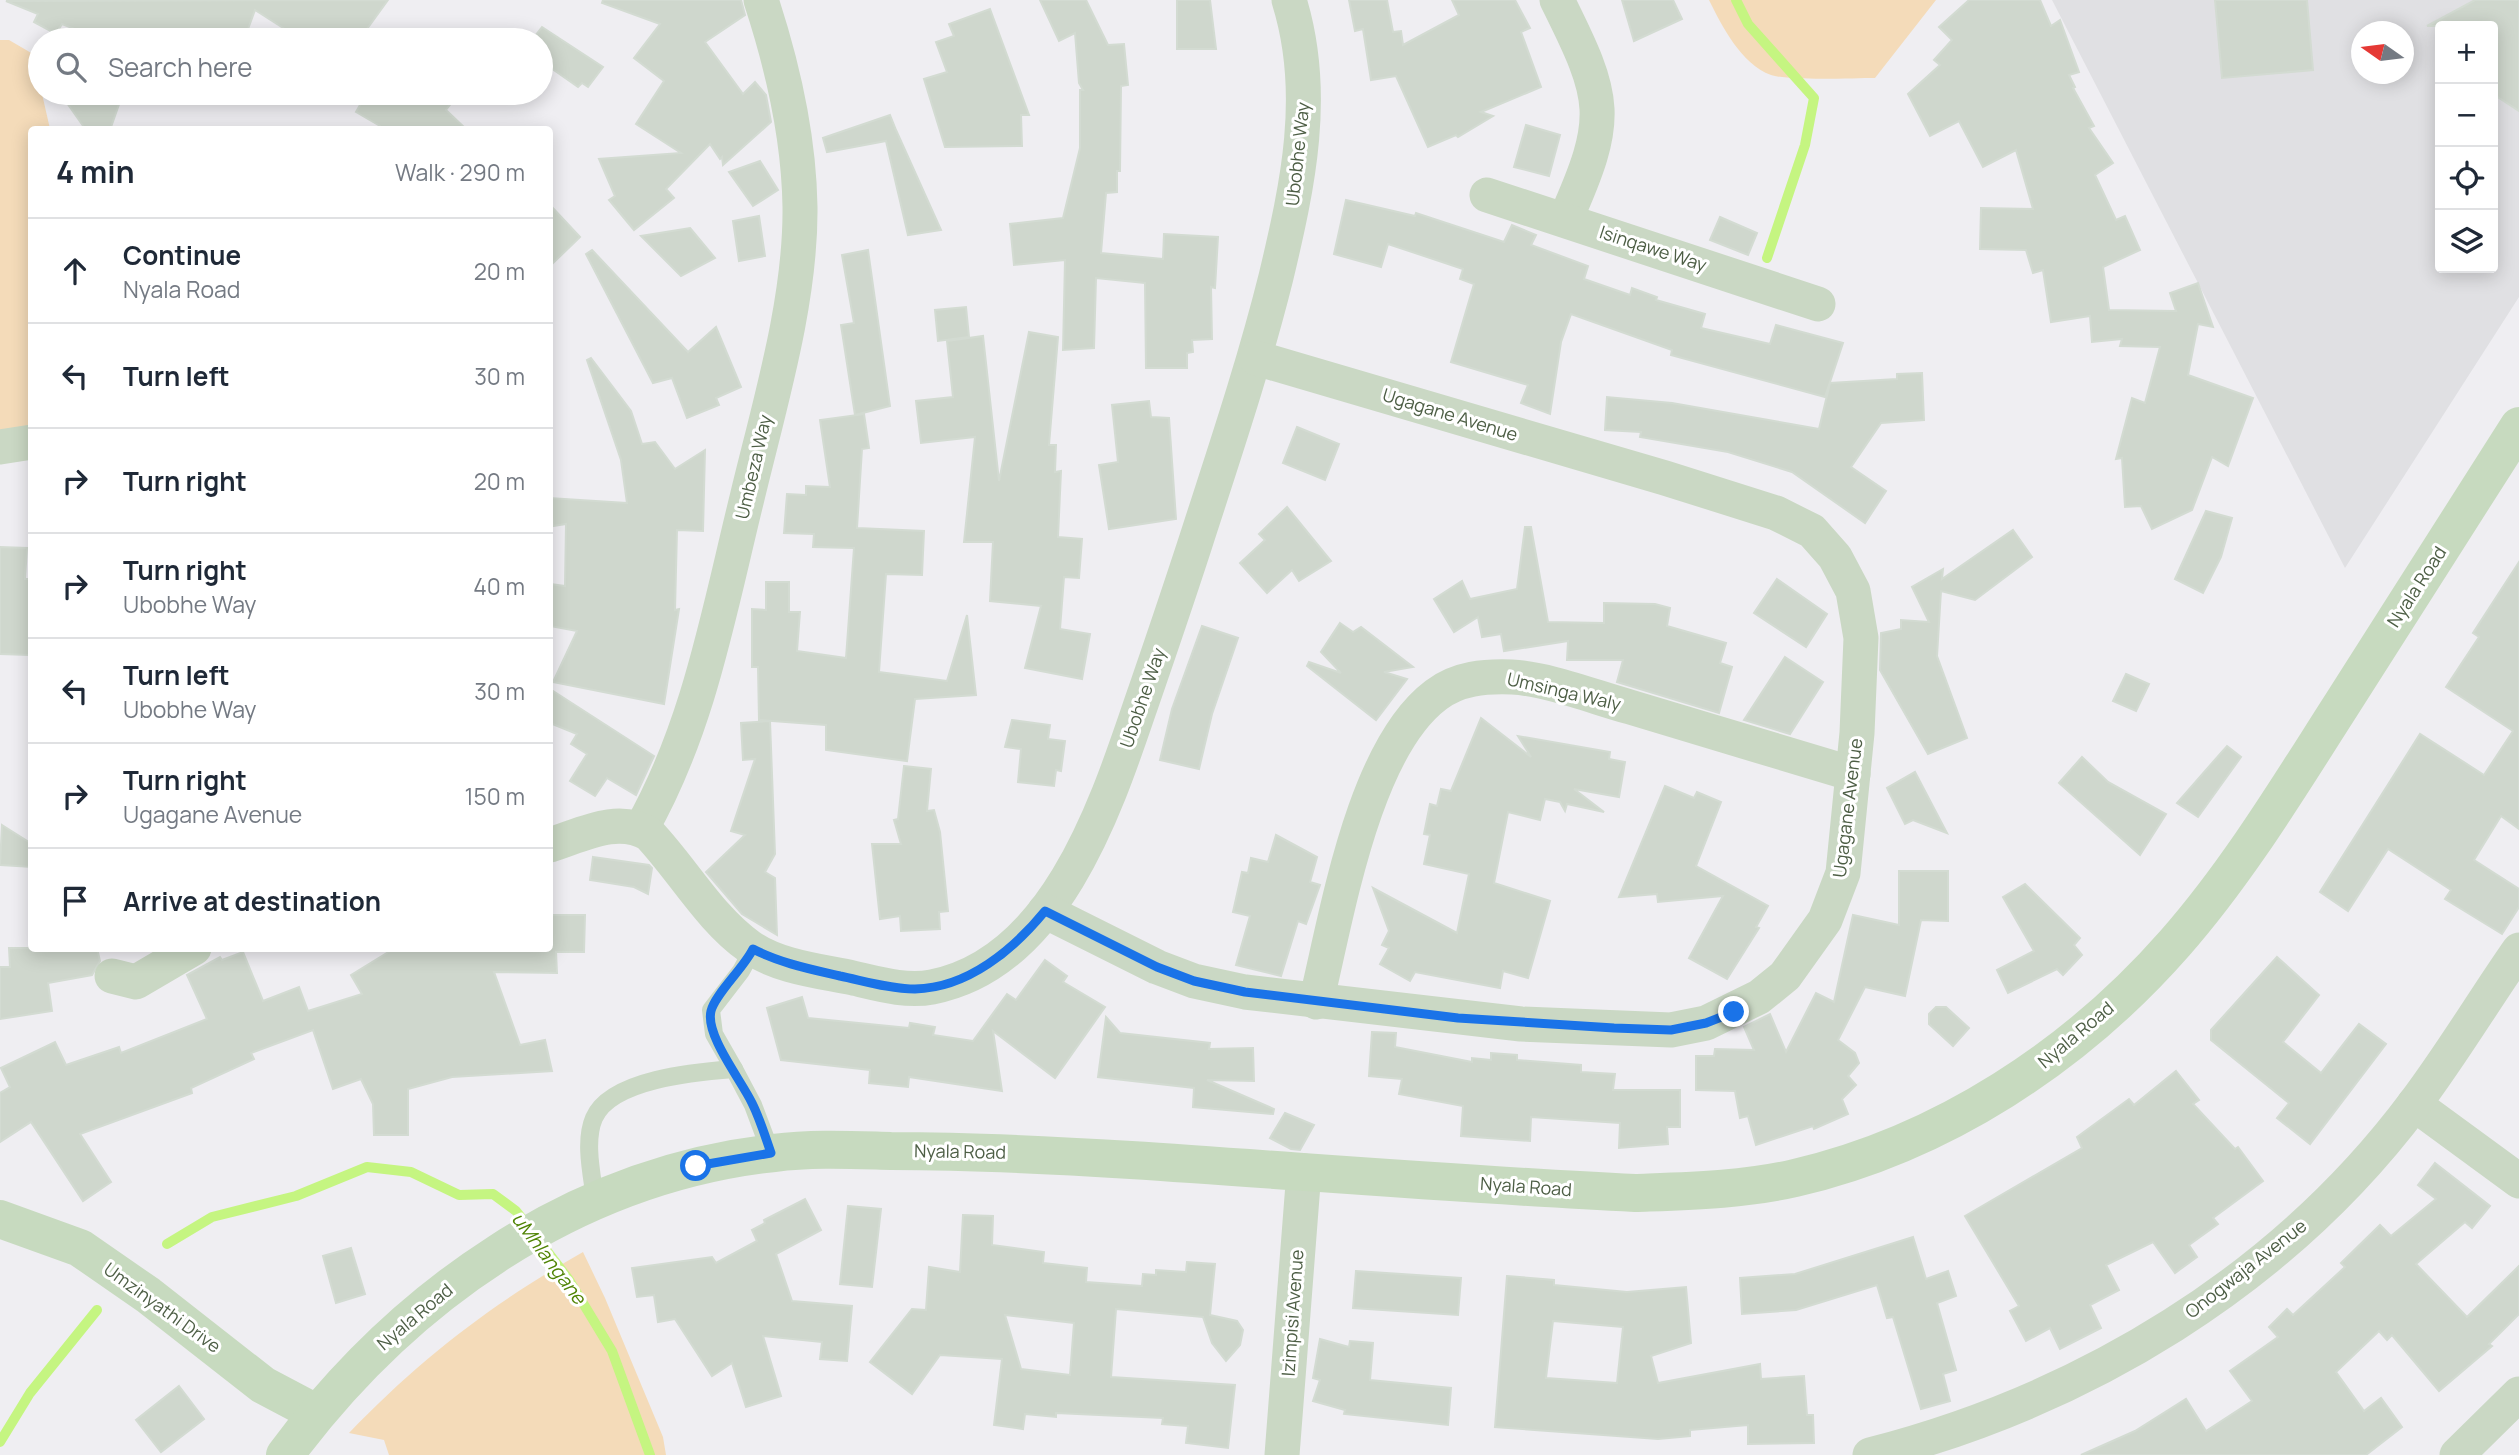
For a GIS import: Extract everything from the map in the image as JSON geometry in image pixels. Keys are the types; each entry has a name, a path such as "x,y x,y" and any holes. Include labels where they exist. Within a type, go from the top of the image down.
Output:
{"street":[{"name":"Umbeza Way","path":"641,829 661,794 691,720 760,444 792,288 800,211 799,169 793,122 761,0"},
{"name":"Ubobhe Way","path":"641,829 661,846 734,933 753,949 786,963 889,986 934,986 991,963 1030,929 1045,911 1072,871 1112,789 1256,358 1298,185 1304,120 1304,77 1297,25 1289,0"},
{"path":"1557,0 1592,77 1599,120 1596,142 1565,220"},
{"name":"Isinqawe Way","path":"1487,195 1818,304"},
{"name":"Ugagane Avenue","path":"1045,911 1157,967 1194,981 1316,1002 1521,1024 1671,1030 1706,1023 1734,1012 1759,998 1785,976 1825,920 1843,873 1853,774 1861,638 1853,591 1835,557 1812,531 1776,513 1665,478 1256,358"},
{"name":"Nyala Road","path":"285,1455 316,1413 369,1355 413,1315 511,1243 583,1205 696,1166 771,1153 809,1150 1018,1153 1634,1193 1747,1185 1794,1178 1853,1161 1936,1127 2005,1091 2065,1048 2122,997 2175,944 2225,881 2300,769 2519,426"},
{"path":"0,447 28,443"},
{"name":"Umsinga Waly","path":"1316,1002 1357,836 1377,782 1413,718 1436,695 1461,681 1514,677 1593,696 1853,774"},
{"path":"553,844 614,825 634,825 641,829"},
{"name":"Onogwaja Avenue","path":"1870,1455 1984,1420 2064,1387 2166,1330 2256,1266 2311,1220 2414,1104 2519,950"},
{"path":"112,976 136,982 187,952"},
{"path":"2414,1104 2519,1181"},
{"name":"Izimpisi Avenue","path":"1282,1455 1304,1171"},
{"name":"Umzinyathi Drive","path":"0,1219 80,1248 124,1278 263,1385 316,1413"},
{"path":"2457,1455 2519,1394"}],"lane":[{"path":"753,949 711,1010 711,1026 753,1105 771,1153"},
{"path":"583,1205 590,1130 600,1108 612,1098 635,1087 669,1077 734,1069"}],"shaded area":[{"path":"1709,0 1936,0 1875,78 1822,79 1780,77 1760,70 1734,43"},
{"path":"2052,0 2519,0 2519,297 2345,568"},
{"path":"0,40 9,40 28,51 28,105 45,105 49,126 28,126 28,429 0,434"},
{"path":"583,1252 663,1437 666,1455 389,1455 384,1440 349,1433 403,1380 459,1334 519,1291"}],"building":[{"path":"388,0 368,28 283,28 255,10 248,28 72,28 62,24 60,28 45,28 34,22 38,14 6,1"},
{"path":"603,0 741,0 745,15 705,42 743,94 755,82 766,95 771,122 723,165 722,157 720,159 710,144 666,189 674,198 634,230 609,200 615,196 599,159 681,153 636,124 664,81 634,58 660,24 602,3"},
{"path":"1040,0 1086,0 1108,45 1124,44 1128,85 1121,86 1120,171 1117,171 1117,192 1106,193 1101,253 1163,259 1164,234 1218,237 1215,288 1211,287 1212,339 1192,340 1193,352 1187,353 1187,368 1146,368 1145,283 1096,278 1094,348 1063,350 1065,260 1014,265 1010,224 1063,218 1080,148 1080,90 1083,90 1079,83 1075,33 1059,41"},
{"path":"1177,0 1210,0 1216,49 1177,49"},
{"path":"1349,0 1387,0 1393,32 1401,31 1403,45 1459,15 1452,0 1515,0 1530,28 1521,32 1541,87 1481,112 1493,116 1458,137 1456,135 1428,147 1396,76 1371,80 1363,29 1355,31"},
{"path":"1622,0 1673,0 1682,19 1634,41"},
{"path":"1969,0 2040,0 2051,26 2060,20 2079,72 2069,75 2075,87 2073,88 2094,126 2089,128 2113,163 2095,175 2116,220 2125,216 2140,250 2103,267 2109,310 2176,311 2170,293 2198,283 2213,327 2198,324 2188,375 2253,398 2228,466 2212,457 2192,510 2152,529 2141,506 2125,507 2122,458 2116,459 2132,398 2145,403 2160,347 2120,346 2122,339 2092,342 2090,316 2051,322 2043,270 2033,273 2026,250 1980,249 1981,208 2033,209 2016,150 1983,167 1959,121 1930,136 1908,94 1940,65 1934,60 1952,40 1939,27"},
{"path":"2215,0 2307,0 2313,70 2222,78"},
{"path":"2475,0 2519,0 2519,111 2498,97 2498,21 2436,21"},
{"path":"990,9 1029,115 1021,115 1022,146 945,147 924,79 947,72 936,42 954,36 949,24"},
{"path":"553,34 603,67 588,87 582,83 578,87 553,69"},
{"path":"68,105 119,105 111,126 83,126"},
{"path":"360,105 450,105 446,110 463,126 380,126 356,112"},
{"path":"890,115 941,230 908,235 886,141 827,152 823,138"},
{"path":"1526,125 1560,135 1549,176 1514,167"},
{"path":"760,161 778,190 753,206 729,172"},
{"path":"1346,200 1415,216 1416,213 1504,242 1512,225 1536,235 1531,245 1588,266 1584,279 1630,295 1632,288 1657,297 1656,300 1705,314 1701,328 1770,344 1776,325 1843,343 1825,397 1671,355 1672,350 1571,314 1561,342 1550,414 1521,403 1528,385 1451,362 1474,284 1460,279 1463,269 1388,244 1381,267 1334,254"},
{"path":"553,208 580,237 553,263"},
{"path":"759,216 765,256 739,261 733,221"},
{"path":"1720,217 1757,233 1748,255 1710,240"},
{"path":"690,228 715,258 681,276 641,236"},
{"path":"592,250 688,352 716,327 741,387 716,398 719,405 687,418 672,378 653,383 586,254"},
{"path":"868,250 890,406 855,415 841,325 854,323 842,255"},
{"path":"966,307 969,337 938,341 935,310"},
{"path":"1029,332 1058,337 1049,445 1056,445 1055,472 1061,471 1058,537 1082,539 1079,578 1064,577 1060,629 1090,634 1082,679 1025,668 1041,606 990,601 993,542 964,542 975,437 921,443 916,401 953,397 947,341 983,336 999,481"},
{"path":"591,358 631,411 642,444 655,442 675,469 705,450 703,531 677,530 675,610 679,609 664,704 553,682 577,631 553,627 553,584 565,586 566,524 553,526 553,498 627,503 621,460 587,360"},
{"path":"1922,373 1924,420 1881,423 1851,467 1886,491 1865,523 1792,472 1728,452 1640,437 1641,432 1605,430 1607,397 1672,403 1819,429 1830,383 1897,379 1897,374"},
{"path":"1149,401 1151,417 1169,418 1176,519 1109,529 1099,465 1118,462 1112,405"},
{"path":"864,414 869,448 862,449 857,528 924,531 922,575 886,574 879,672 947,681 967,615 976,695 915,699 907,761 826,750 826,725 759,720 758,667 752,667 752,609 766,610 766,582 789,582 789,612 800,612 797,651 846,658 854,548 813,547 814,534 784,533 787,494 806,495 806,486 830,487 820,420"},
{"path":"1297,427 1339,444 1325,480 1283,463"},
{"path":"1287,507 1331,561 1299,581 1292,570 1267,593 1240,563 1265,540 1259,534"},
{"path":"2206,511 2232,518 2221,557 2203,593 2175,579"},
{"path":"1525,527 1531,527 1548,622 1604,623 1604,603 1655,604 1670,608 1667,626 1726,643 1720,663 1732,667 1719,713 1617,682 1623,660 1567,660 1568,641 1504,651 1501,634 1482,637 1478,617 1454,632 1434,599 1462,581 1470,599 1517,589"},
{"path":"2013,530 2032,557 1975,600 1941,591 1937,656 1967,738 1928,754 1880,670 1881,633 1901,629 1901,620 1929,622 1912,587 1943,569 1942,579"},
{"path":"0,547 27,548 25,579 28,579 28,655 0,654"},
{"path":"2519,562 2519,829 2501,816 2474,860 2519,889 2519,907 2502,934 2445,899 2451,890 2388,849 2348,911 2320,892 2420,734 2484,775 2513,731 2446,687 2479,637 2473,633"},
{"path":"1777,579 1827,614 1806,647 1754,613"},
{"path":"1340,623 1353,632 1361,627 1413,667 1384,672 1407,679 1376,720 1307,666 1309,662 1341,673 1321,652"},
{"path":"1202,626 1238,638 1212,714 1199,769 1160,760 1172,709"},
{"path":"1785,657 1823,682 1790,734 1744,720"},
{"path":"2126,674 2149,684 2136,711 2113,701"},
{"path":"553,691 654,756 636,795 607,778 595,796 570,781 587,754 571,744 577,734 553,724"},
{"path":"1481,718 1531,757 1518,736 1610,752 1609,759 1625,762 1619,797 1574,789 1604,812 1567,804 1565,811 1560,802 1545,799 1540,820 1508,812 1494,883 1550,901 1528,978 1503,971 1500,988 1415,972 1410,981 1380,964 1389,948 1382,945 1389,931 1373,888 1457,933 1469,874 1424,864 1430,835 1424,834 1430,804 1437,806 1441,789 1451,791"},
{"path":"1012,720 1050,725 1048,739 1065,741 1061,771 1056,770 1054,786 1018,782 1021,749 1005,747"},
{"path":"770,721 775,854 765,872 775,878 777,935 742,914 706,872 745,835 731,831 755,759 743,760 741,723"},
{"path":"2227,746 2241,757 2198,817 2177,803"},
{"path":"2082,757 2108,782 2166,814 2140,855 2059,783"},
{"path":"904,766 931,769 927,811 934,810 940,832 948,911 939,912 940,929 901,931 900,916 880,919 872,844 901,844 894,820 898,819"},
{"path":"1915,772 1947,833 1913,820 1905,824 1887,788"},
{"path":"1665,786 1694,798 1697,792 1721,802 1696,866 1768,906 1756,927 1759,928 1727,979 1689,958 1723,896 1658,902 1657,894 1619,897"},
{"path":"2,825 28,841 28,867 0,865"},
{"path":"1276,835 1317,857 1310,882 1320,885 1306,924 1298,921 1281,976 1236,965 1250,916 1233,912 1242,872 1248,873 1251,858 1268,862"},
{"path":"593,857 649,865 652,868 648,894 634,887 590,880"},
{"path":"1899,871 1948,871 1948,921 1921,920 1905,996 1865,987 1838,1040 1855,1053 1859,1063 1848,1076 1856,1085 1842,1099 1848,1114 1814,1129 1813,1126 1756,1145 1748,1116 1740,1118 1735,1091 1696,1090 1696,1056 1714,1056 1715,1049 1754,1050 1744,1027 1770,1014 1786,1052 1816,993 1834,1002 1853,915 1899,925"},
{"path":"2025,884 2080,938 2074,945 2082,955 2063,975 2057,969 2008,993 1997,970 2034,951 2003,897"},
{"path":"553,915 585,915 584,952 556,952 557,973 494,972 520,1045 545,1040 552,1071 452,1077 408,1089 408,1135 374,1135 373,1104 361,1079 333,1089 313,1030 251,1053 254,1059 191,1088 192,1093 80,1134 111,1182 83,1201 31,1122 0,1142 0,1093 10,1087 1,1068 55,1042 66,1065 119,1047 121,1053 207,1019 187,975 220,957 222,960 243,952 263,1001 299,987 308,1011 362,994 351,975 388,952 553,952"},
{"path":"9,948 28,948 28,952 98,952 100,961 92,975 48,983 52,1011 0,1019 0,967 10,967"},
{"path":"2277,957 2319,995 2283,1042 2321,1073 2359,1024 2386,1044 2310,1144 2277,1118 2289,1103 2211,1040 2211,1030"},
{"path":"1045,960 1067,976 1063,982 1105,1007 1055,1078 993,1031 1002,1091 909,1077 908,1087 869,1083 870,1070 781,1060 767,1008 802,997 808,1018 909,1028 910,1023 935,1027 933,1035 973,1041 1007,994 1016,1000"},
{"path":"1936,1007 1946,1007 1969,1028 1953,1046 1929,1024 1929,1014"},
{"path":"1106,1017 1120,1033 1210,1043 1209,1049 1253,1048 1254,1081 1207,1080 1274,1109 1273,1114 1193,1107 1194,1088 1098,1077"},
{"path":"1372,1032 1396,1033 1395,1047 1472,1062 1472,1058 1491,1060 1491,1053 1517,1055 1517,1060 1581,1065 1581,1072 1615,1074 1613,1090 1680,1090 1680,1127 1667,1127 1668,1144 1619,1148 1620,1123 1531,1117 1530,1141 1461,1136 1463,1106 1399,1094 1402,1079 1369,1076"},
{"path":"2176,1071 2199,1100 2193,1104 2235,1149 2238,1147 2263,1181 2213,1218 2218,1224 2189,1245 2197,1257 2175,1273 2153,1242 2106,1265 2119,1290 2090,1305 2101,1328 2060,1349 2050,1328 2026,1341 2010,1311 2019,1306 1965,1216 2082,1148 2077,1137 2129,1099 2134,1105"},
{"path":"1285,1113 1314,1125 1300,1150 1291,1149 1270,1138"},
{"path":"2435,1163 2490,1206 2472,1228 2465,1222 2416,1264 2467,1317 2519,1266 2519,1314 2489,1344 2492,1346 2439,1391 2392,1335 2387,1340 2379,1331 2336,1372 2364,1411 2381,1398 2402,1427 2366,1455 2081,1455 2135,1431 2186,1399 2206,1431 2252,1401 2230,1371 2278,1337 2269,1327 2287,1309 2293,1315 2345,1267 2341,1263 2380,1225 2391,1236 2436,1199 2418,1185"},
{"path":"805,1199 821,1230 776,1254 792,1301 852,1306 847,1361 820,1359 822,1342 763,1336 781,1396 746,1407 732,1363 712,1376 675,1319 658,1322 654,1295 637,1297 632,1268 712,1257 716,1263 757,1241 752,1230 765,1223 764,1220"},
{"path":"848,1206 881,1209 872,1287 840,1284"},
{"path":"963,1215 993,1216 992,1245 1044,1252 1043,1263 1087,1268 1086,1282 1142,1286 1143,1274 1156,1275 1156,1270 1186,1272 1187,1262 1215,1264 1210,1315 1237,1321 1243,1330 1240,1345 1226,1361 1212,1343 1203,1317 1116,1309 1111,1377 1235,1385 1228,1448 1186,1443 1188,1426 1162,1424 1163,1418 1056,1413 1056,1417 1025,1414 1023,1429 994,1425 1002,1359 940,1355 912,1394 870,1362 912,1309 926,1310 929,1267 960,1272","holes":["1005,1315 1074,1323 1070,1375 1021,1369"]},
{"path":"1913,1237 1926,1279 1948,1271 1956,1296 1937,1303 1956,1370 1943,1374 1950,1401 1921,1409 1893,1317 1887,1318 1877,1285 1796,1310 1742,1314 1740,1278 1795,1274"},
{"path":"351,1248 365,1294 336,1303 323,1256"},
{"path":"1356,1271 1461,1278 1458,1315 1353,1308"},
{"path":"1507,1276 1554,1280 1554,1285 1627,1292 1686,1287 1691,1343 1651,1356 1658,1383 1760,1364 1761,1379 1804,1376 1807,1415 1813,1415 1814,1443 1748,1444 1748,1425 1690,1430 1690,1436 1658,1439 1495,1427","holes":["1553,1321 1623,1327 1617,1383 1546,1378"]},
{"path":"1320,1339 1349,1347 1350,1341 1373,1343 1370,1380 1451,1388 1448,1425 1344,1414 1345,1410 1313,1401 1320,1380 1313,1378"},
{"path":"179,1386 204,1419 161,1452 136,1420"}],"waterway":[{"path":"1736,0 1748,24 1814,98 1805,145 1767,258"},
{"name":"uMhlangane","path":"167,1244 212,1217 296,1196 367,1167 411,1172 459,1195 493,1194 516,1211 528,1226"},
{"name":"uMhlangane","path":"537,1238 569,1280 612,1351 650,1455"},
{"name":"uMhlangane","path":"0,1442 30,1393 97,1310"}],"route":[{"path":"696,1166 771,1153 753,1105 720,1045 710,1018 714,1003 741,971 753,949 786,963 914,989 951,981 991,963 1030,929 1045,911 1157,967 1194,981 1245,992 1458,1018 1614,1028 1671,1030 1706,1023 1734,1012"}]}
